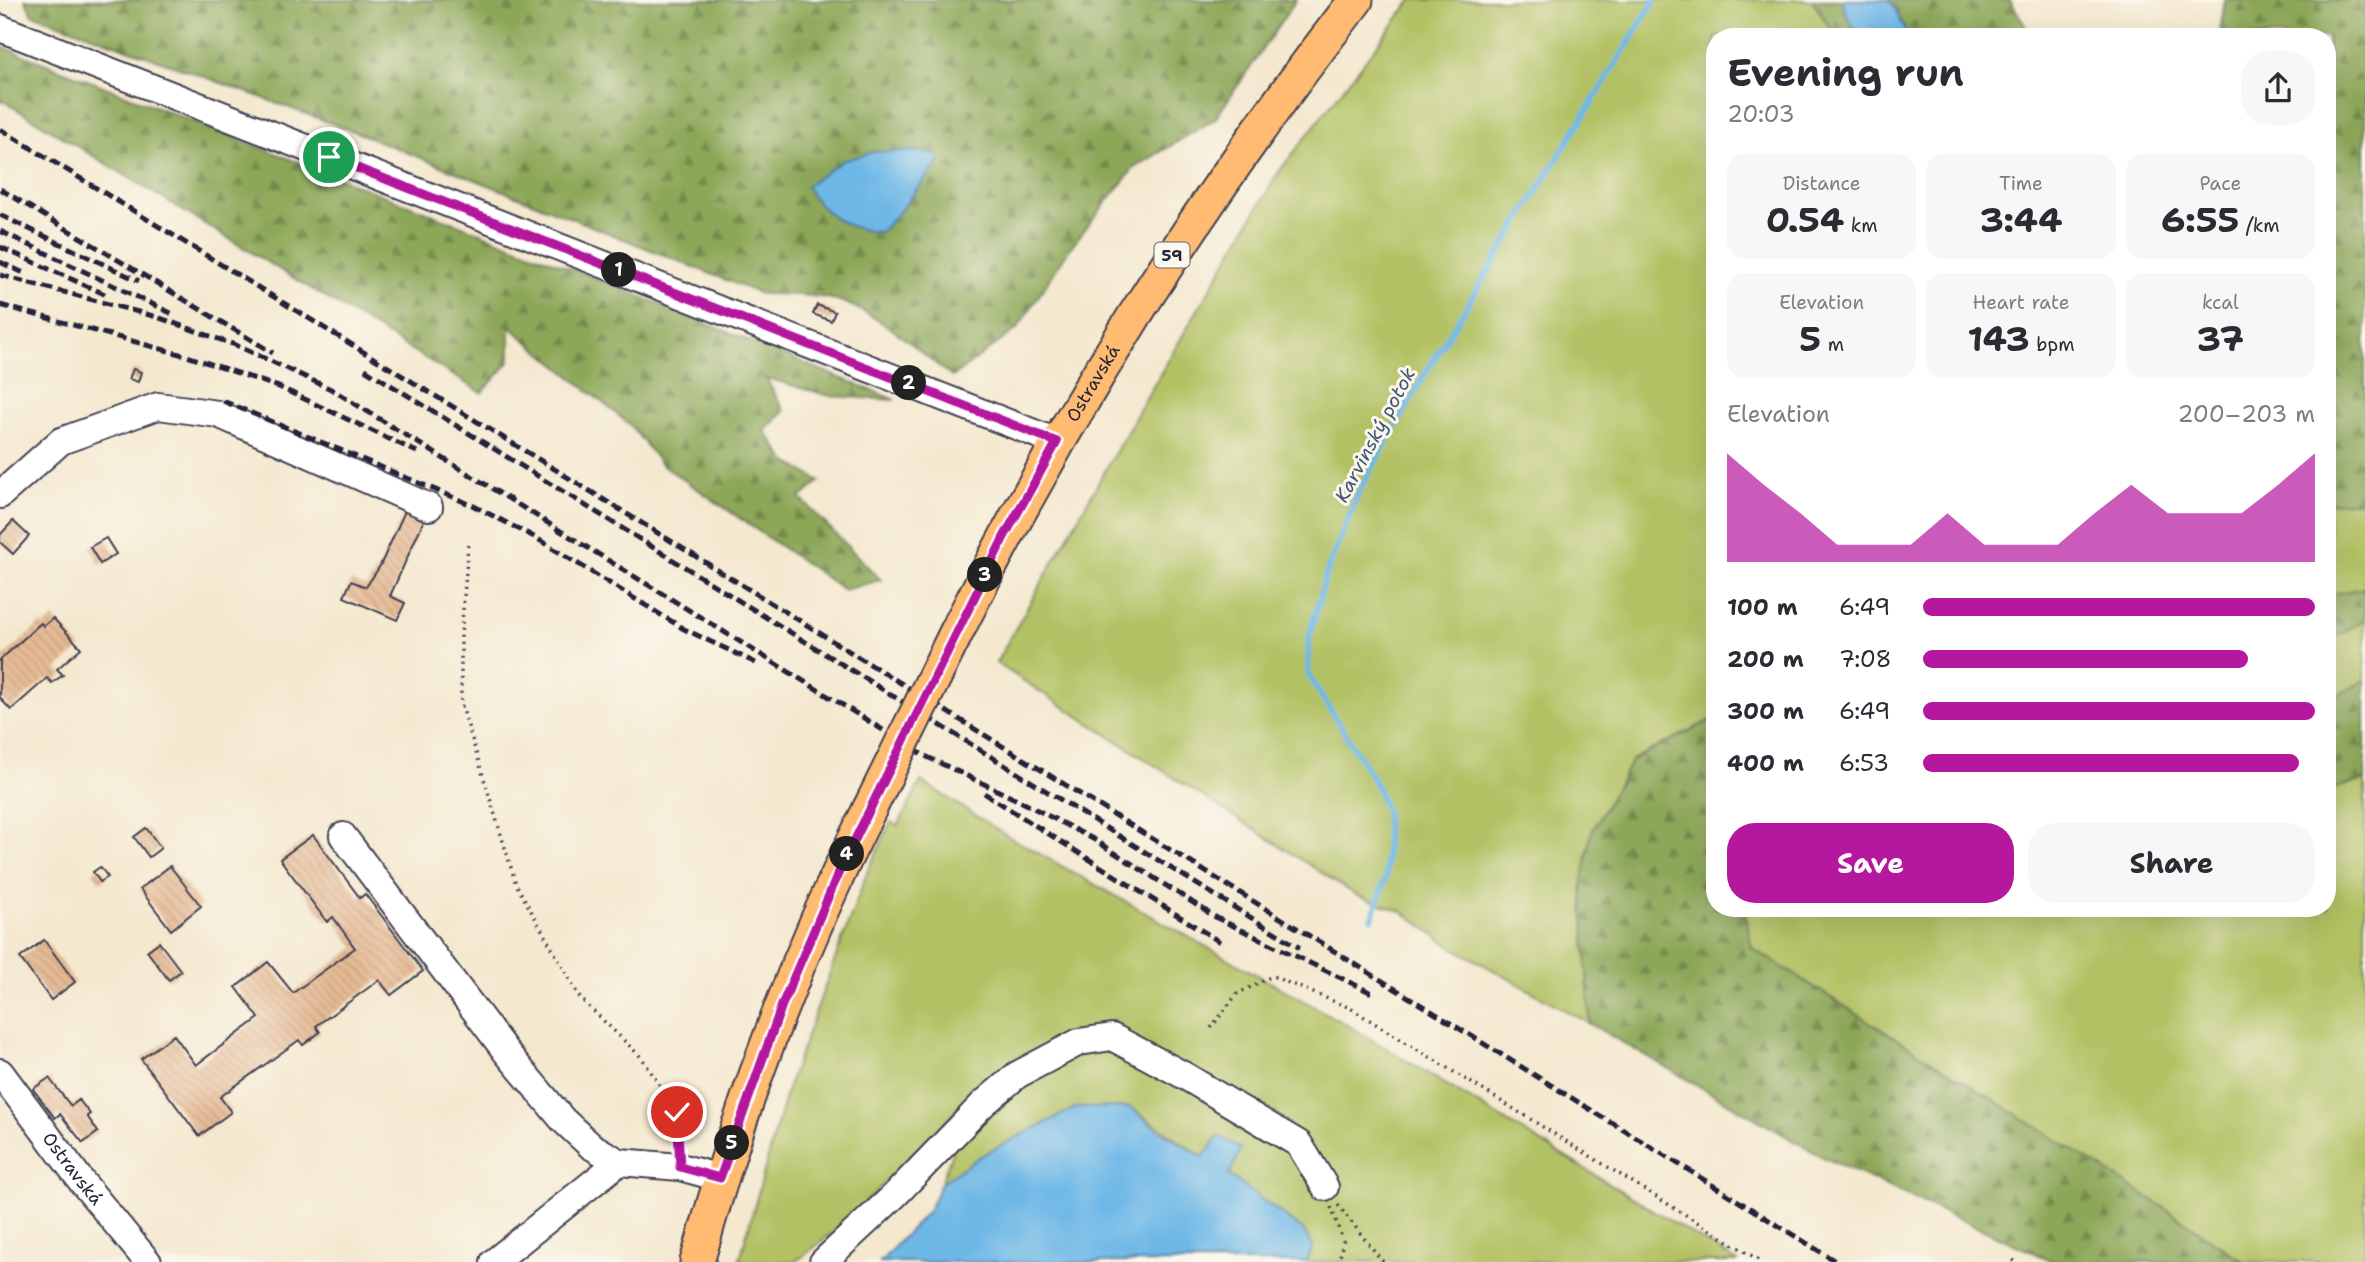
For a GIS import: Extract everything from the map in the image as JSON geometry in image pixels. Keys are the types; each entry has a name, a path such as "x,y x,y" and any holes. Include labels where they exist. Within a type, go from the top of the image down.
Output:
{"main road":[{"name":"Ostravská","path":"697,1262 720,1178 787,992 824,904 1004,537 1057,442 1203,207 1274,107 1356,0"}],"street":[{"path":"0,28 1057,442"},
{"path":"0,495 61,440 158,406 218,414 429,507"},
{"path":"343,836 507,1054 563,1120 591,1146 619,1162 680,1167 720,1178"},
{"path":"823,1262 895,1195 983,1104 1017,1075 1079,1042 1112,1037 1185,1076 1299,1144 1325,1187"},
{"name":"Ostravská","path":"0,1072 145,1261"},
{"path":"494,1262 619,1162"}],"path":[{"path":"468,545 461,635 461,702 516,884 580,998 642,1058 677,1112 680,1167"},
{"path":"1211,1028 1237,994 1272,976 1350,1008 1762,1262"},
{"path":"1325,1187 1343,1241 1339,1262"},
{"path":"1325,1187 1383,1262"}],"green space":[{"path":"25,0 1296,0 1215,119 1134,168 1070,248 1017,329 952,377 887,326 843,302 815,296 761,294 361,134 32,14"},
{"path":"1412,0 1812,0 1830,28 1706,28 1706,723 1632,760 1582,884 1590,1024 1450,946 1403,912 1356,895 996,663 1278,173"},
{"path":"1812,0 1842,0 1854,28 1830,28"},
{"path":"1887,0 2010,0 2027,28 1904,28 1891,2"},
{"path":"2225,0 2365,0 2365,501 2336,503 2336,28 2220,28"},
{"path":"0,46 575,270 895,400 830,396 766,378 784,411 765,431 786,461 820,481 800,498 881,580 844,590 661,464 630,425 510,327 510,361 482,393 0,99"},
{"path":"2365,501 2365,588 2336,593 2336,503"},
{"path":"2365,588 2365,619 2336,637 2336,593"},
{"path":"2365,619 2365,680 2336,696 2336,637"},
{"path":"2365,680 2365,780 2336,788 2336,696"},
{"path":"1706,723 1706,917 1746,917 1752,948 2160,1205 2244,1262 2054,1262 1821,1156 1590,1024 1582,884 1591,833 1632,760"},
{"path":"2365,780 2365,1262 2244,1262 2160,1205 1752,948 1746,917 2336,917 2336,788"},
{"path":"921,781 1006,835 1356,1030 1738,1262 1306,1262 1313,1246 1229,1175 1241,1149 1203,1157 1130,1107 1021,1135 941,1183 971,1099 847,1221 802,1257 794,1262 739,1262 787,1089 867,873 891,822 898,826"}],"water":[{"path":"1842,0 1887,0 1891,2 1904,28 1854,28"},
{"path":"911,151 938,154 938,164 880,232 857,228 837,219 820,205 806,186 842,161 873,152"},
{"path":"1130,1107 1156,1128 1203,1157 1219,1136 1241,1149 1229,1175 1303,1230 1313,1246 1306,1262 880,1262 929,1210 941,1183 982,1155 1075,1108"}],"building":[{"path":"817,305 835,312 831,321 813,314"},
{"path":"133,369 141,372 138,382 129,379"},
{"path":"405,511 424,520 390,596 405,603 397,620 344,597 351,581 366,587 380,566"},
{"path":"13,521 29,536 13,554 0,542 0,535"},
{"path":"106,538 116,554 100,564 90,547"},
{"path":"53,618 81,648 57,669 63,675 52,683 47,678 11,710 0,698 0,660 41,623 44,626"},
{"path":"146,828 161,848 149,857 134,837"},
{"path":"313,835 360,898 365,894 423,971 391,995 379,980 316,1026 320,1032 303,1045 299,1040 220,1097 231,1112 199,1136 141,1059 174,1035 196,1065 259,1018 236,987 268,962 293,993 355,948 333,917 327,922 280,859"},
{"path":"170,866 201,906 171,930 140,889"},
{"path":"100,867 108,877 100,882 93,872"},
{"path":"44,940 75,982 51,1000 20,958"},
{"path":"159,942 181,971 169,980 147,951"},
{"path":"49,1078 71,1106 79,1100 90,1114 87,1116 98,1132 83,1143 60,1114 55,1118 33,1089"}],"waterway":[{"name":"Karvinský potok","path":"1372,919 1386,876 1386,812 1375,782 1308,674 1309,637 1327,571 1359,491 1428,369 1655,0"}],"railway":[{"path":"0,129 1837,1262"},
{"path":"0,189 273,353"},
{"path":"0,215 139,281"},
{"path":"0,231 173,314"},
{"path":"0,247 109,296"},
{"path":"0,262 26,274"},
{"path":"0,275 157,317 238,346 331,389 925,756 1093,839 1217,918 1374,994"},
{"path":"0,305 187,356 279,387 417,452"},
{"path":"365,369 1300,948"},
{"path":"223,401 474,506 536,538 684,629 756,663"},
{"path":"984,793 1220,942"}],"route":[{"path":"329,157 1057,442 1004,537 838,874 782,1005 720,1178 680,1167 677,1112"}]}
